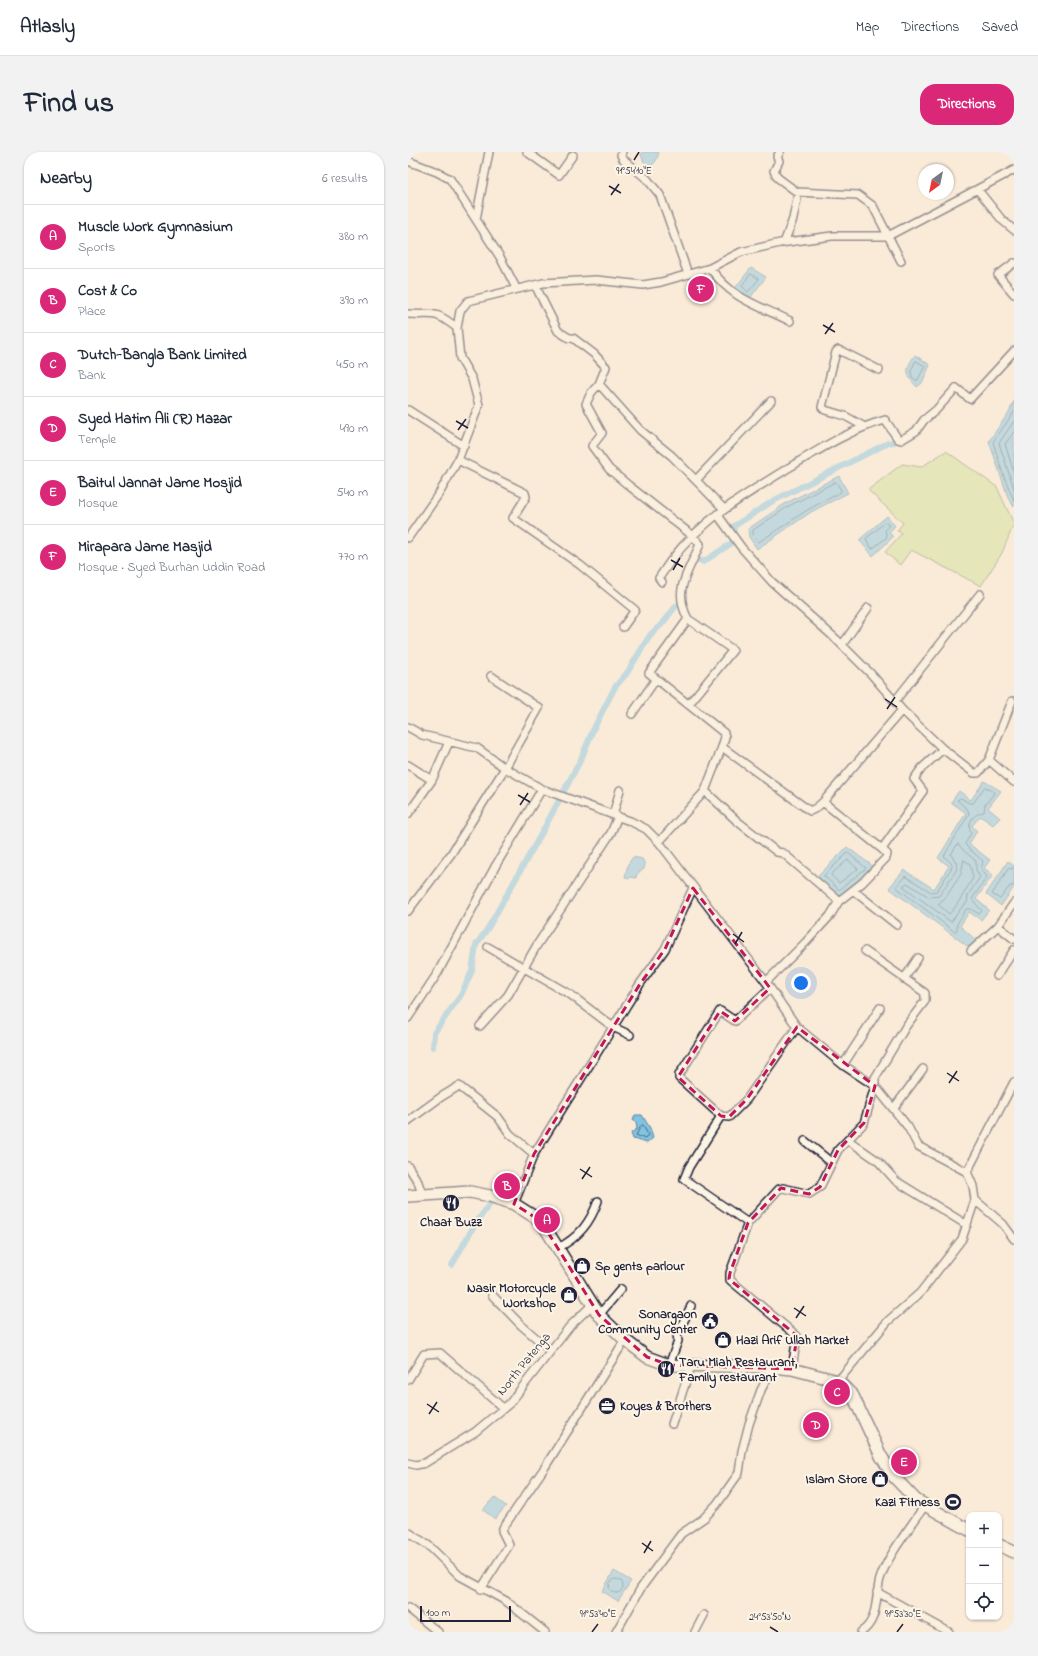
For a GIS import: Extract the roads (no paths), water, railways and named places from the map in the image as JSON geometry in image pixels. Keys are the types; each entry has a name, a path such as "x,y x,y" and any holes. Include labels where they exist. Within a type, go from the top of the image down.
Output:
{"highway":[{"path":"408,1196 470,1192 490,1196 514,1204 541,1221 574,1277 599,1314 625,1340 647,1357 669,1366 792,1368 838,1381 853,1396 881,1456 894,1477 916,1500 966,1528"},
{"path":"1002,1546 1014,1552"}],"street":[{"path":"476,219 488,152"},
{"path":"527,152 559,175 573,155"},
{"path":"622,152 621,155 623,159 647,179 660,195 688,274"},
{"path":"780,152 777,157 779,161 774,171 778,178 797,192 858,195 873,206 901,261"},
{"path":"408,161 437,172 450,179 500,257 516,288"},
{"path":"408,538 440,492 458,460 479,405 472,380 460,358 457,328 460,311 468,302 516,288 535,285 596,280 643,285 661,282 710,268 741,252 784,242 832,236 888,236 1014,170"},
{"path":"978,190 1002,220 1014,230"},
{"path":"784,242 793,220 797,200"},
{"path":"1014,263 998,275 1014,294"},
{"path":"710,268 719,281 748,303 790,321"},
{"path":"535,285 558,331 569,338 573,338 594,354 606,367 600,384 591,393 586,404 602,433 592,446 610,469 693,536 700,544 686,572 681,600 682,608 688,619 733,650 689,704"},
{"path":"408,314 430,313 443,317 457,328"},
{"path":"863,426 845,416 825,410 822,407 836,352 838,350 841,351 878,370"},
{"path":"662,582 659,578 670,561 693,536 719,517 723,508 806,457 863,426 885,420 898,439 901,440 916,431 924,420 936,410 956,388 970,399 1014,351"},
{"path":"600,384 640,430 672,456 723,508"},
{"path":"696,480 771,401"},
{"path":"408,410 464,446"},
{"path":"458,460 525,493 526,497 513,518 580,565 635,610 623,627"},
{"path":"719,517 740,547 772,582 842,645 902,710 943,749 974,773 978,773 989,760 1012,701"},
{"path":"895,701 980,594"},
{"path":"842,645 868,608"},
{"path":"660,842 705,791 726,737 724,732 649,673 688,619"},
{"path":"408,911 451,854 505,768 539,708 491,676"},
{"path":"632,714 656,679"},
{"path":"722,747 810,810 816,808 823,802 839,781 902,710"},
{"path":"408,727 422,734 477,748 505,768 542,789 569,798 646,829 660,842 798,1027 843,1065 875,1086 894,1108 918,1146 967,1172 973,1186 975,1200 962,1239 920,1293 888,1321 838,1381"},
{"path":"408,814 432,780 449,742"},
{"path":"882,849 923,792 914,780 922,768 943,749"},
{"path":"989,760 1014,782"},
{"path":"408,764 432,780"},
{"path":"408,1018 437,974 496,865 542,789"},
{"path":"480,1026 508,995 524,967 611,833 620,790"},
{"path":"705,791 737,821 777,852 783,853 839,901"},
{"path":"798,1027 747,1099 729,1117 721,1116 679,1078 678,1075 720,1012 735,1021 830,916 839,901 854,891 886,858 887,854 882,849 823,802"},
{"path":"514,1204 523,1176 534,1154 640,984 665,949 693,888"},
{"path":"854,891 897,925"},
{"path":"971,951 998,926 1013,907"},
{"path":"998,926 1014,940"},
{"path":"488,947 571,995 613,1027 630,1035"},
{"path":"997,976 1014,950"},
{"path":"792,1368 797,1336 730,1280 730,1273 748,1223 779,1189 783,1188 809,1194 815,1192 820,1187 838,1150 864,1122 875,1086 875,1078 906,1026 925,1002 925,993 865,951"},
{"path":"904,978 918,958"},
{"path":"843,1065 880,1008"},
{"path":"894,1108 923,1069"},
{"path":"967,1172 1014,1082"},
{"path":"408,1121 459,1086 498,1117 510,1134 534,1154"},
{"path":"721,1116 689,1167 684,1179 748,1223"},
{"path":"848,1140 878,1161 896,1181 967,1225"},
{"path":"804,1141 832,1163"},
{"path":"408,1166 418,1182 422,1194"},
{"path":"975,1200 1003,1224 1014,1239"},
{"path":"558,1248 571,1241 585,1228 591,1219 598,1201"},
{"path":"599,1314 621,1289"},
{"path":"492,1295 521,1325 550,1350"},
{"name":"North Patenga","path":"408,1463 416,1465 425,1462 475,1432 510,1403 570,1326 592,1305"},
{"path":"669,1366 678,1341 677,1335 691,1306"},
{"path":"481,1589 509,1545 502,1531 503,1528 545,1467 625,1340"},
{"path":"408,1380 424,1354 440,1353 503,1408"},
{"path":"672,1424 691,1366"},
{"path":"616,1632 641,1588 681,1534 704,1518 717,1504 739,1473 742,1451 750,1424 761,1390 773,1367"},
{"path":"861,1632 872,1620 882,1573 925,1505"},
{"path":"408,1532 429,1546 460,1576 506,1602 545,1632"},
{"path":"877,1592 949,1632"},
{"path":"408,1608 438,1632"},
{"path":"696,1632 704,1615"}],"water":[{"path":"642,152 659,152 655,163 649,166 644,162 641,155"},
{"path":"751,268 766,277 750,298 735,288"},
{"path":"915,355 930,365 922,383 917,387 908,375 909,364"},
{"path":"1014,401 1014,507 1009,500 989,441 1009,412"},
{"path":"839,476 848,493 811,512 757,549 749,537 748,529 786,503"},
{"path":"887,516 895,526 889,532 893,537 873,556 859,540"},
{"path":"984,781 1001,791 988,808 1000,818 993,825 980,816 972,826 977,831 969,844 990,860 984,868 993,875 976,899 989,910 981,920 969,912 960,926 977,941 970,948 889,888 904,870 934,889 949,866 938,858 966,813 951,802 959,791 971,800"},
{"path":"847,847 874,867 839,896 817,877"},
{"path":"633,857 642,859 645,864 644,869 637,874 636,878 631,877 628,879 625,877 628,864"},
{"path":"1008,861 1014,866 1014,887 1001,906 986,894"},
{"path":"635,1115 642,1115 650,1128 653,1138 647,1143 633,1139 631,1133 637,1129 636,1122 633,1121"},
{"path":"494,1497 506,1506 495,1519 483,1510"},
{"path":"614,1571 631,1581 618,1601 602,1591"}],"waterway":[{"path":"698,559 703,562 732,543 734,526 773,501 888,443 894,442"},
{"path":"433,1047 434,1033 461,995 472,971 476,945 488,928 540,836 581,759 593,730 615,687 627,673 650,635 662,624 676,606"},
{"path":"452,1265 475,1224 489,1205"}],"place":[{"name":"Mirapara Jame Masjid","path":"701,289"},
{"name":"Cost & Co","path":"507,1186"},
{"name":"Chaat Buzz","path":"451,1203"},
{"name":"Muscle Work Gymnasium","path":"547,1220"},
{"name":"Sp gents parlour","path":"582,1266"},
{"name":"Nasir Motorcycle Workshop","path":"569,1295"},
{"name":"Sonargaon Community Center","path":"710,1321"},
{"name":"Hazi Arif Ullah Market","path":"723,1340"},
{"name":"Taru Miah Restaurant, Family restaurant","path":"666,1369"},
{"name":"Dutch-Bangla Bank Limited","path":"837,1392"},
{"name":"Koyes & Brothers","path":"607,1406"},
{"name":"Syed Hatim Ali (R) Mazar","path":"816,1425"},
{"name":"Baitul Jannat Jame Mosjid","path":"904,1462"},
{"name":"Islam Store","path":"880,1479"},
{"name":"Kazi Fitness","path":"953,1502"}]}
